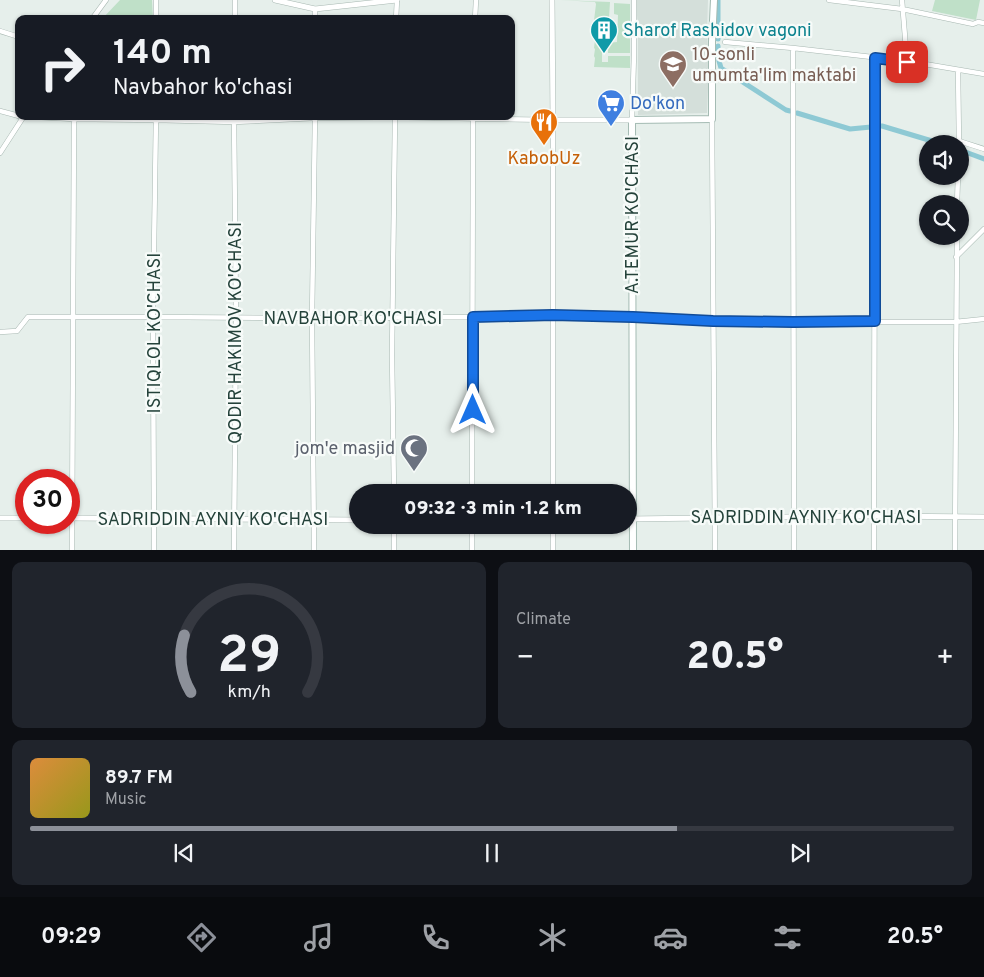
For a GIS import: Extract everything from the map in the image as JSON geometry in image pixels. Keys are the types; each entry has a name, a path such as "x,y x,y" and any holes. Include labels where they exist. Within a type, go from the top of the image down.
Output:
{"main road":[{"path":"632,120 712,120 714,0"},
{"name":"A.TEMUR KO'CHASI","path":"631,484 633,317 632,120"},
{"name":"A.TEMUR KO'CHASI","path":"631,534 633,550"}],"street":[{"path":"95,15 106,0"},
{"path":"156,0 156,15"},
{"path":"235,0 235,15"},
{"path":"275,0 315,9 397,0 396,15"},
{"path":"475,15 476,0"},
{"path":"552,0 553,484"},
{"path":"515,119 632,120 634,0"},
{"path":"829,0 902,9 973,24 978,22 984,23"},
{"path":"902,0 907,62"},
{"path":"315,9 315,15"},
{"path":"0,31 15,36"},
{"path":"725,42 875,58 984,74"},
{"path":"793,48 794,550"},
{"path":"874,550 875,58"},
{"path":"958,70 959,135"},
{"path":"0,111 15,115"},
{"path":"0,153 19,120"},
{"path":"72,469 74,120"},
{"name":"ISTIQLOL KO'CHASI","path":"154,550 153,316 156,120"},
{"name":"QODIR HAKIMOV KO'CHASI","path":"234,120 236,318 234,550"},
{"path":"314,550 312,318 315,120"},
{"path":"394,484 392,318 395,120"},
{"path":"472,484 473,120"},
{"path":"712,120 715,550"},
{"path":"969,145 984,149"},
{"path":"956,257 984,229"},
{"path":"955,550 957,245"},
{"name":"NAVBAHOR KO'CHASI","path":"0,332 17,331 28,317 392,318 553,315 793,322 955,322 984,319"},
{"name":"SADRIDDIN AYNIY KO'CHASI","path":"637,519 874,516 984,517"},
{"path":"0,518 15,518"},
{"name":"SADRIDDIN AYNIY KO'CHASI","path":"80,518 349,520"},
{"path":"72,534 72,550"},
{"path":"394,534 394,550"},
{"path":"472,534 472,550"},
{"path":"553,534 553,550"}],"shaded area":[{"name":"10-sonli umumta'lim maktabi","path":"636,0 708,0 707,32 709,63 707,113 638,115"}],"green space":[{"path":"120,0 152,0 153,15 106,15"},
{"path":"560,0 610,2 609,18 606,18 605,38 599,38 599,48 602,49 602,62 608,62 608,56 630,56 630,68 594,67 595,40 592,37 595,2"},
{"path":"935,0 980,0 976,20 932,11"},
{"path":"614,3 630,4 630,53 608,53 608,43 617,42 618,15 614,14"}],"waterway":[{"path":"718,0 718,39"},
{"path":"718,46 721,68 790,111"},
{"path":"797,113 850,129 871,127"},
{"path":"879,126 919,137"},
{"path":"969,153 984,159"}],"place":[{"name":"Sharof Rashidov vagoni","path":"604,54"},
{"name":"10-sonli umumta'lim maktabi","path":"673,88"},
{"name":"Do'kon","path":"611,127"},
{"name":"KabobUz","path":"544,146"},
{"name":"jom'e masjid","path":"414,472"}],"route":[{"path":"473,410 473,317 553,315 713,321 875,321 875,58 907,62"}]}
